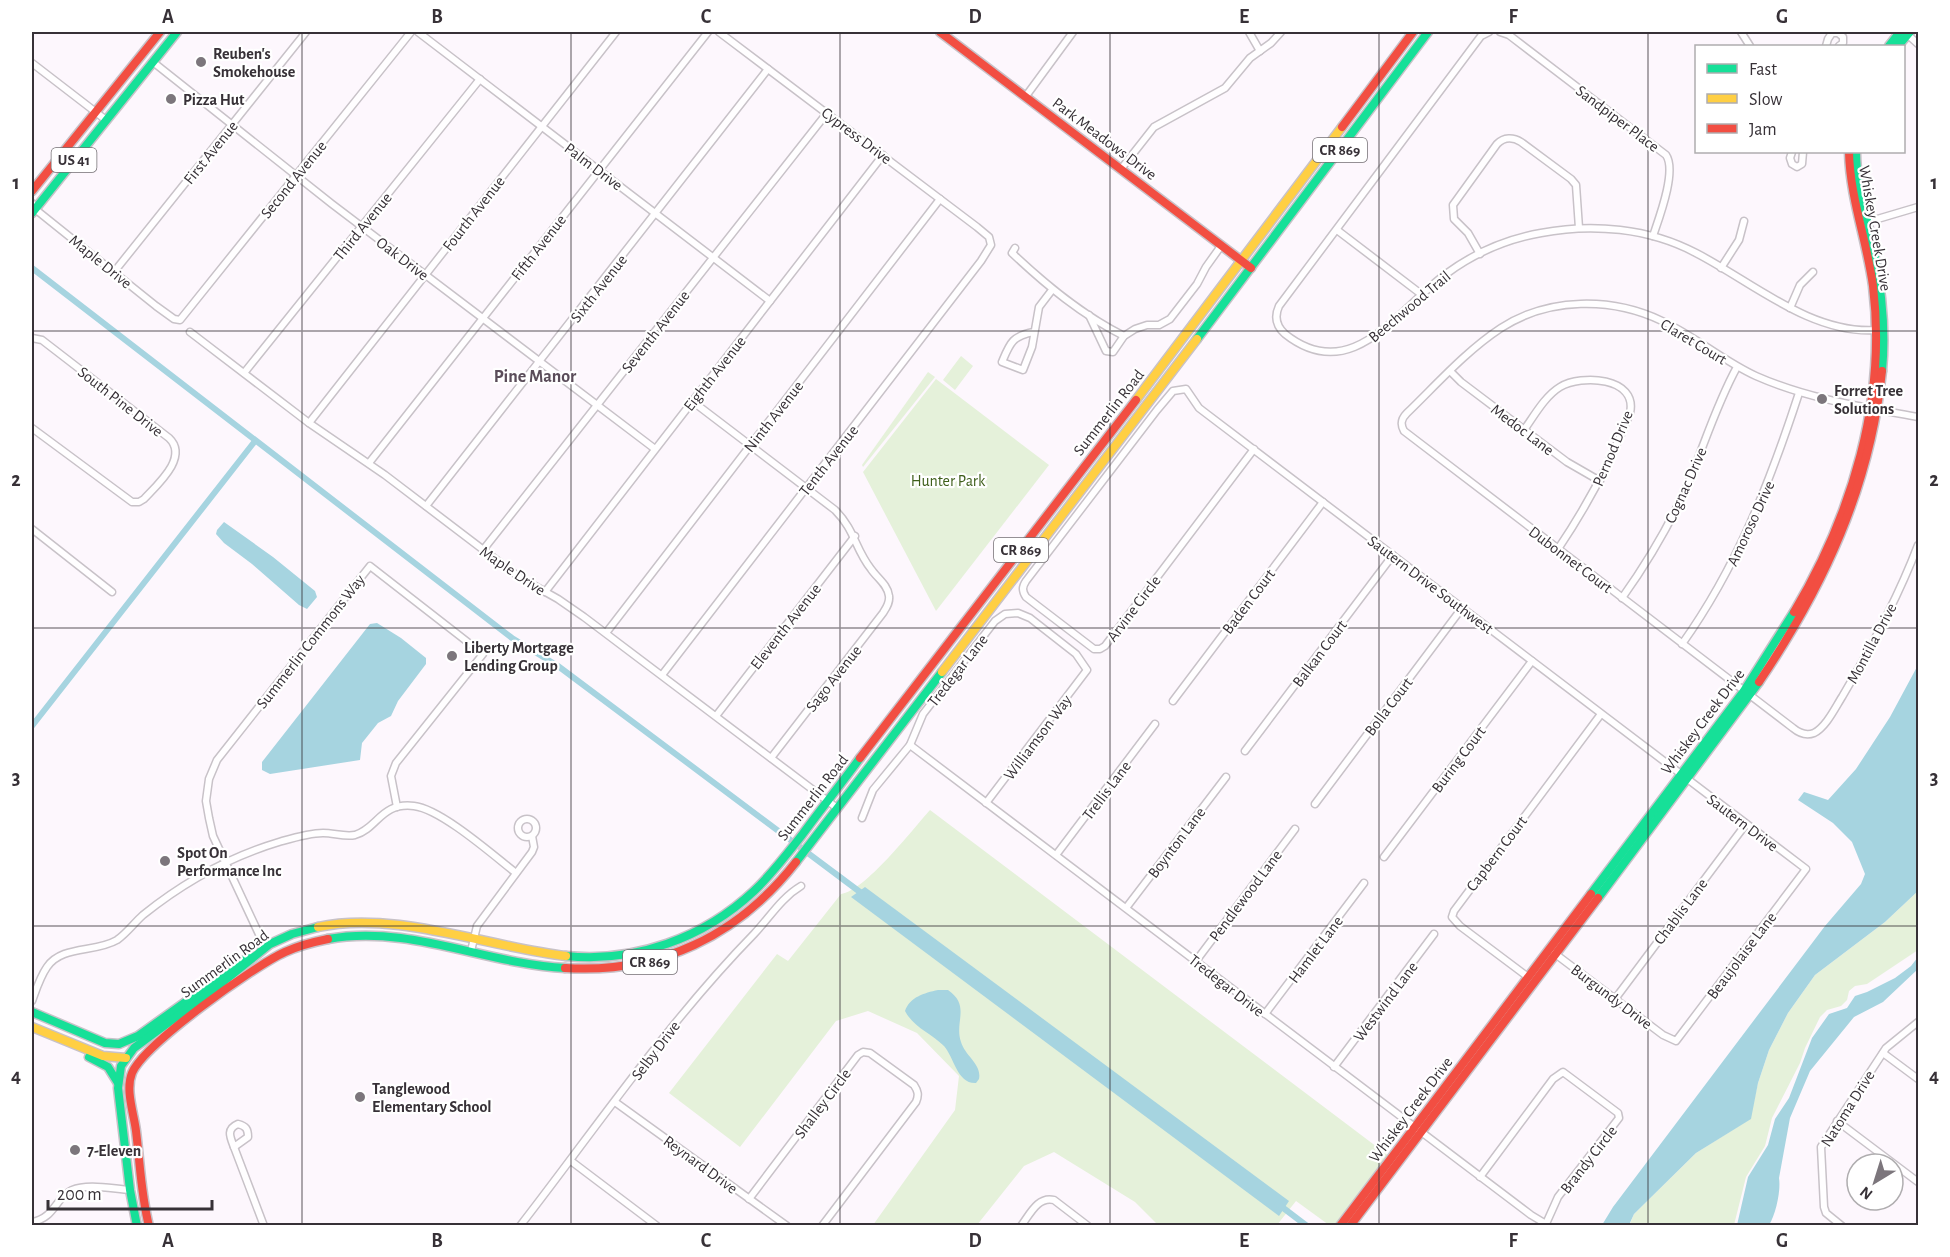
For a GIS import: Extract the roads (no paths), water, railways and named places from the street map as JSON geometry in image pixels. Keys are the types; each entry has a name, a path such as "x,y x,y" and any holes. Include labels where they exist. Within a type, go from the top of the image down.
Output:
{"main road":[{"name":"US 41","path":"32,191 159,32"},
{"path":"153,62 151,54 159,32"},
{"name":"US 41","path":"33,208 177,32"},
{"name":"Park Meadows Drive","path":"940,32 1251,268"},
{"name":"Summerlin Road","path":"120,1061 134,1048 243,967 265,947 314,928 365,922 394,924 577,957 616,956 646,951 690,936 730,912 760,886 788,853 1242,261 1413,32"},
{"name":"Summerlin Road","path":"149,1226 137,1141 132,1077 138,1061 152,1046 255,970 282,954 309,944 349,936 379,935 560,968 616,968 664,958 707,940 740,919 769,894 1251,268 1428,32"},
{"path":"1890,45 1905,32"},
{"name":"Whiskey Creek Drive","path":"1849,153 1851,186 1864,223"},
{"name":"Whiskey Creek Drive","path":"1340,1226 1417,1130 1747,693 1791,617 1822,556 1854,477 1875,409 1875,373 1880,330 1857,181 1856,153"},
{"path":"95,1040 115,1044 135,1038 238,962 265,947"},
{"name":"Whiskey Creek Drive","path":"1350,1226 1528,977 1552,951"},
{"path":"32,1012 95,1040 120,1061 130,1127 137,1141"},
{"path":"32,1027 120,1061 136,1056 152,1046"},
{"path":"32,1034 102,1063 112,1072 118,1084"},
{"path":"120,1061 118,1084 129,1190 137,1226"},
{"path":"129,1190 146,1213"}],"street":[{"name":"First Avenue","path":"114,272 306,32"},
{"name":"Second Avenue","path":"172,318 180,320 411,32"},
{"name":"Palm Drive","path":"418,32 770,301"},
{"name":"Fourth Avenue","path":"309,423 616,32"},
{"name":"Fifth Avenue","path":"369,463 708,32"},
{"name":"Cypress Drive","path":"719,32 987,234 991,243"},
{"path":"1026,96 1073,32"},
{"path":"1249,32 1260,51"},
{"path":"1121,169 1154,127 1225,88 1251,58 1281,32"},
{"name":"Beechwood Trail","path":"1489,32 1481,36 1277,312 1277,325 1290,338 1320,351 1354,347 1378,335 1421,294 1445,275 1480,254 1528,236 1579,228 1616,229 1653,237 1695,252 1790,308 1842,327 1880,330"},
{"name":"Sandpiper Place","path":"1500,32 1509,35 1670,160 1671,172 1653,237"},
{"path":"1741,32 1749,45"},
{"path":"1905,32 1918,44"},
{"path":"1826,45 1832,33 1838,33 1843,36 1843,43 1840,45"},
{"name":"Oak Drive","path":"153,62 296,176 655,449"},
{"path":"32,63 106,120"},
{"name":"Sixth Avenue","path":"426,506 768,69"},
{"name":"Third Avenue","path":"244,373 480,79"},
{"name":"Seventh Avenue","path":"483,550 827,113"},
{"path":"1480,254 1468,233 1454,219 1453,205 1497,144 1506,139 1513,138 1521,142 1574,182 1578,193 1579,228"},
{"path":"1792,153 1790,158 1792,164 1797,167 1802,164 1803,153"},
{"name":"Eighth Avenue","path":"546,592 883,155"},
{"name":"Ninth Avenue","path":"606,633 940,199"},
{"path":"1864,223 1918,207"},
{"name":"Maple Drive","path":"33,208 172,318"},
{"path":"1721,268 1739,240 1744,221"},
{"path":"1337,230 1421,294"},
{"name":"Tenth Avenue","path":"662,675 981,261 991,243"},
{"path":"1089,315 1106,351 1113,352 1124,336 1140,326 1159,325 1170,319 1197,284 1221,246"},
{"path":"1015,248 1012,253 1052,290 1124,336"},
{"path":"1790,308 1800,285 1813,272"},
{"path":"1034,332 1014,338 1002,362 1023,370 1032,347 1039,307 1052,290"},
{"name":"Claret Court","path":"1401,426 1402,417 1487,338 1515,321 1552,308 1582,304 1610,305 1644,313 1670,325 1737,367 1799,393 1833,402 1918,417"},
{"name":"Maple Drive","path":"190,332 309,423 369,463 519,577 546,592 606,633 837,808"},
{"name":"South Pine Drive","path":"32,338 42,340 174,442 177,453 175,460 144,499 132,502 32,429"},
{"name":"Cognac Drive","path":"1622,598 1652,554 1677,507 1699,457 1722,394 1737,367"},
{"name":"Medoc Lane","path":"1450,371 1567,462 1600,481"},
{"name":"Pernod Drive","path":"1524,430 1548,398 1562,386 1582,381 1600,381 1620,386 1629,395 1631,407 1600,481 1558,549"},
{"name":"Arvine Circle","path":"1186,389 1173,391 1026,580 1022,592 1026,597 1094,649 1100,650 1254,449"},
{"name":"Sautern Drive Southwest","path":"1186,389 1199,408 1684,777"},
{"name":"Amoroso Drive","path":"1682,644 1715,593 1747,534 1772,475 1799,393"},
{"path":"692,401 845,519 855,536"},
{"name":"Dubonnet Court","path":"1401,426 1404,431 1798,732 1813,733"},
{"name":"Baden Court","path":"1173,701 1323,502"},
{"path":"32,529 112,592"},
{"name":"Sago Avenue","path":"771,758 883,613 889,602 884,585 865,561 855,536"},
{"name":"Eleventh Avenue","path":"716,716 855,536"},
{"name":"Montilla Drive","path":"1813,733 1825,722 1867,654 1900,589 1918,545"},
{"name":"Balkan Court","path":"1245,751 1393,555"},
{"name":"Summerlin Commons Way","path":"265,947 213,836 206,801 209,779 217,760 370,566 483,654 396,763 391,776 397,807"},
{"name":"Bolla Court","path":"1315,804 1462,608"},
{"name":"Tredegar Lane","path":"862,818 873,790 910,745 924,714 995,621 1005,614 1018,613 1030,618 1076,654 1087,670"},
{"name":"Buring Court","path":"1383,857 1532,661"},
{"name":"Williamson Way","path":"986,803 1087,670"},
{"name":"Capbern Court","path":"1528,977 1460,926 1452,917 1454,911 1601,714"},
{"name":"Trellis Lane","path":"1056,855 1155,724"},
{"name":"Tredegar Drive","path":"910,745 1417,1130 1546,1225"},
{"name":"Boynton Lane","path":"1126,908 1226,777"},
{"name":"Sautern Drive","path":"1684,777 1806,869"},
{"path":"32,1001 42,975 51,962 64,953 100,947 115,941 143,915 185,885 226,862 256,849 304,835 357,834 380,815 397,807 415,806 433,812 516,873"},
{"name":"Chablis Lane","path":"1614,999 1746,824"},
{"name":"Pendlewood Lane","path":"1196,961 1295,829"},
{"path":"471,951 477,926 534,847 532,836"},
{"name":"Beaujolaise Lane","path":"1676,1041 1806,869"},
{"name":"Hamlet Lane","path":"1265,1014 1364,883"},
{"name":"Selby Drive","path":"524,1224 709,982 762,926 786,896 801,886"},
{"name":"Westwind Lane","path":"1334,1067 1434,934"},
{"name":"Burgundy Drive","path":"1552,951 1663,1035 1676,1041"},
{"name":"Natoma Drive","path":"1842,1226 1826,1213 1824,1207 1821,1147 1883,1053 1891,1043 1918,1022"},
{"name":"Shalley Circle","path":"749,1199 858,1055 863,1052 870,1053 914,1085 918,1090 918,1096 916,1102 822,1226"},
{"path":"1883,1053 1918,1079"},
{"name":"Brandy Circle","path":"1480,1177 1557,1075 1563,1072 1568,1074 1618,1113 1619,1118 1558,1197 1546,1225"},
{"name":"Reynard Drive","path":"615,1102 787,1226"},
{"path":"1837,1121 1918,1182"},
{"path":"234,1148 264,1226"},
{"path":"571,1161 657,1226"},
{"path":"32,1222 48,1215 73,1190 85,1188 129,1190"},
{"path":"1021,1226 1037,1204 1048,1199 1054,1200 1088,1226"}],"water":[{"path":"224,522 315,591 317,597 307,609 299,605 224,543 216,534"},
{"path":"377,623 426,658 426,664 398,701 391,716 378,723 362,743 360,760 270,774 262,770 262,762 370,624"},
{"path":"1918,665 1918,891 1885,922 1815,975 1788,1013 1769,1050 1758,1083 1751,1119 1696,1153 1634,1214 1629,1225 1602,1225 1613,1207 1825,926 1861,884 1865,874 1852,842 1833,823 1798,800 1804,792 1828,800 1856,769 1890,717"},
{"path":"865,887 1289,1201 1279,1216 851,897"},
{"path":"1918,957 1918,969 1883,1002 1854,1017 1810,1071 1790,1118 1777,1202 1769,1225 1737,1225 1748,1177 1768,1145 1775,1119 1789,1098 1812,1038 1829,1014 1847,1008 1855,996 1895,978 1911,966"},
{"path":"938,990 948,990 959,1002 959,1035 963,1047 978,1069 979,1079 976,1083 960,1075 944,1046 913,1022 905,1011 914,999"}],"waterway":[{"path":"32,268 512,638 558,666 864,895"},
{"path":"32,726 255,441"},
{"path":"1278,1204 1307,1226"}],"place":[{"name":"Reuben's Smokehouse","path":"201,62"},
{"name":"Pizza Hut","path":"171,99"},
{"name":"Forret Tree Solutions","path":"1822,399"},
{"name":"Liberty Mortgage Lending Group","path":"452,656"},
{"name":"Spot On Performance Inc","path":"165,861"},
{"name":"Tanglewood Elementary School","path":"360,1097"},
{"name":"7-Eleven","path":"75,1150"}],"district":[{"name":"Pine Manor","path":"535,376"}],"park label":[{"name":"Hunter Park","path":"948,480"}]}
